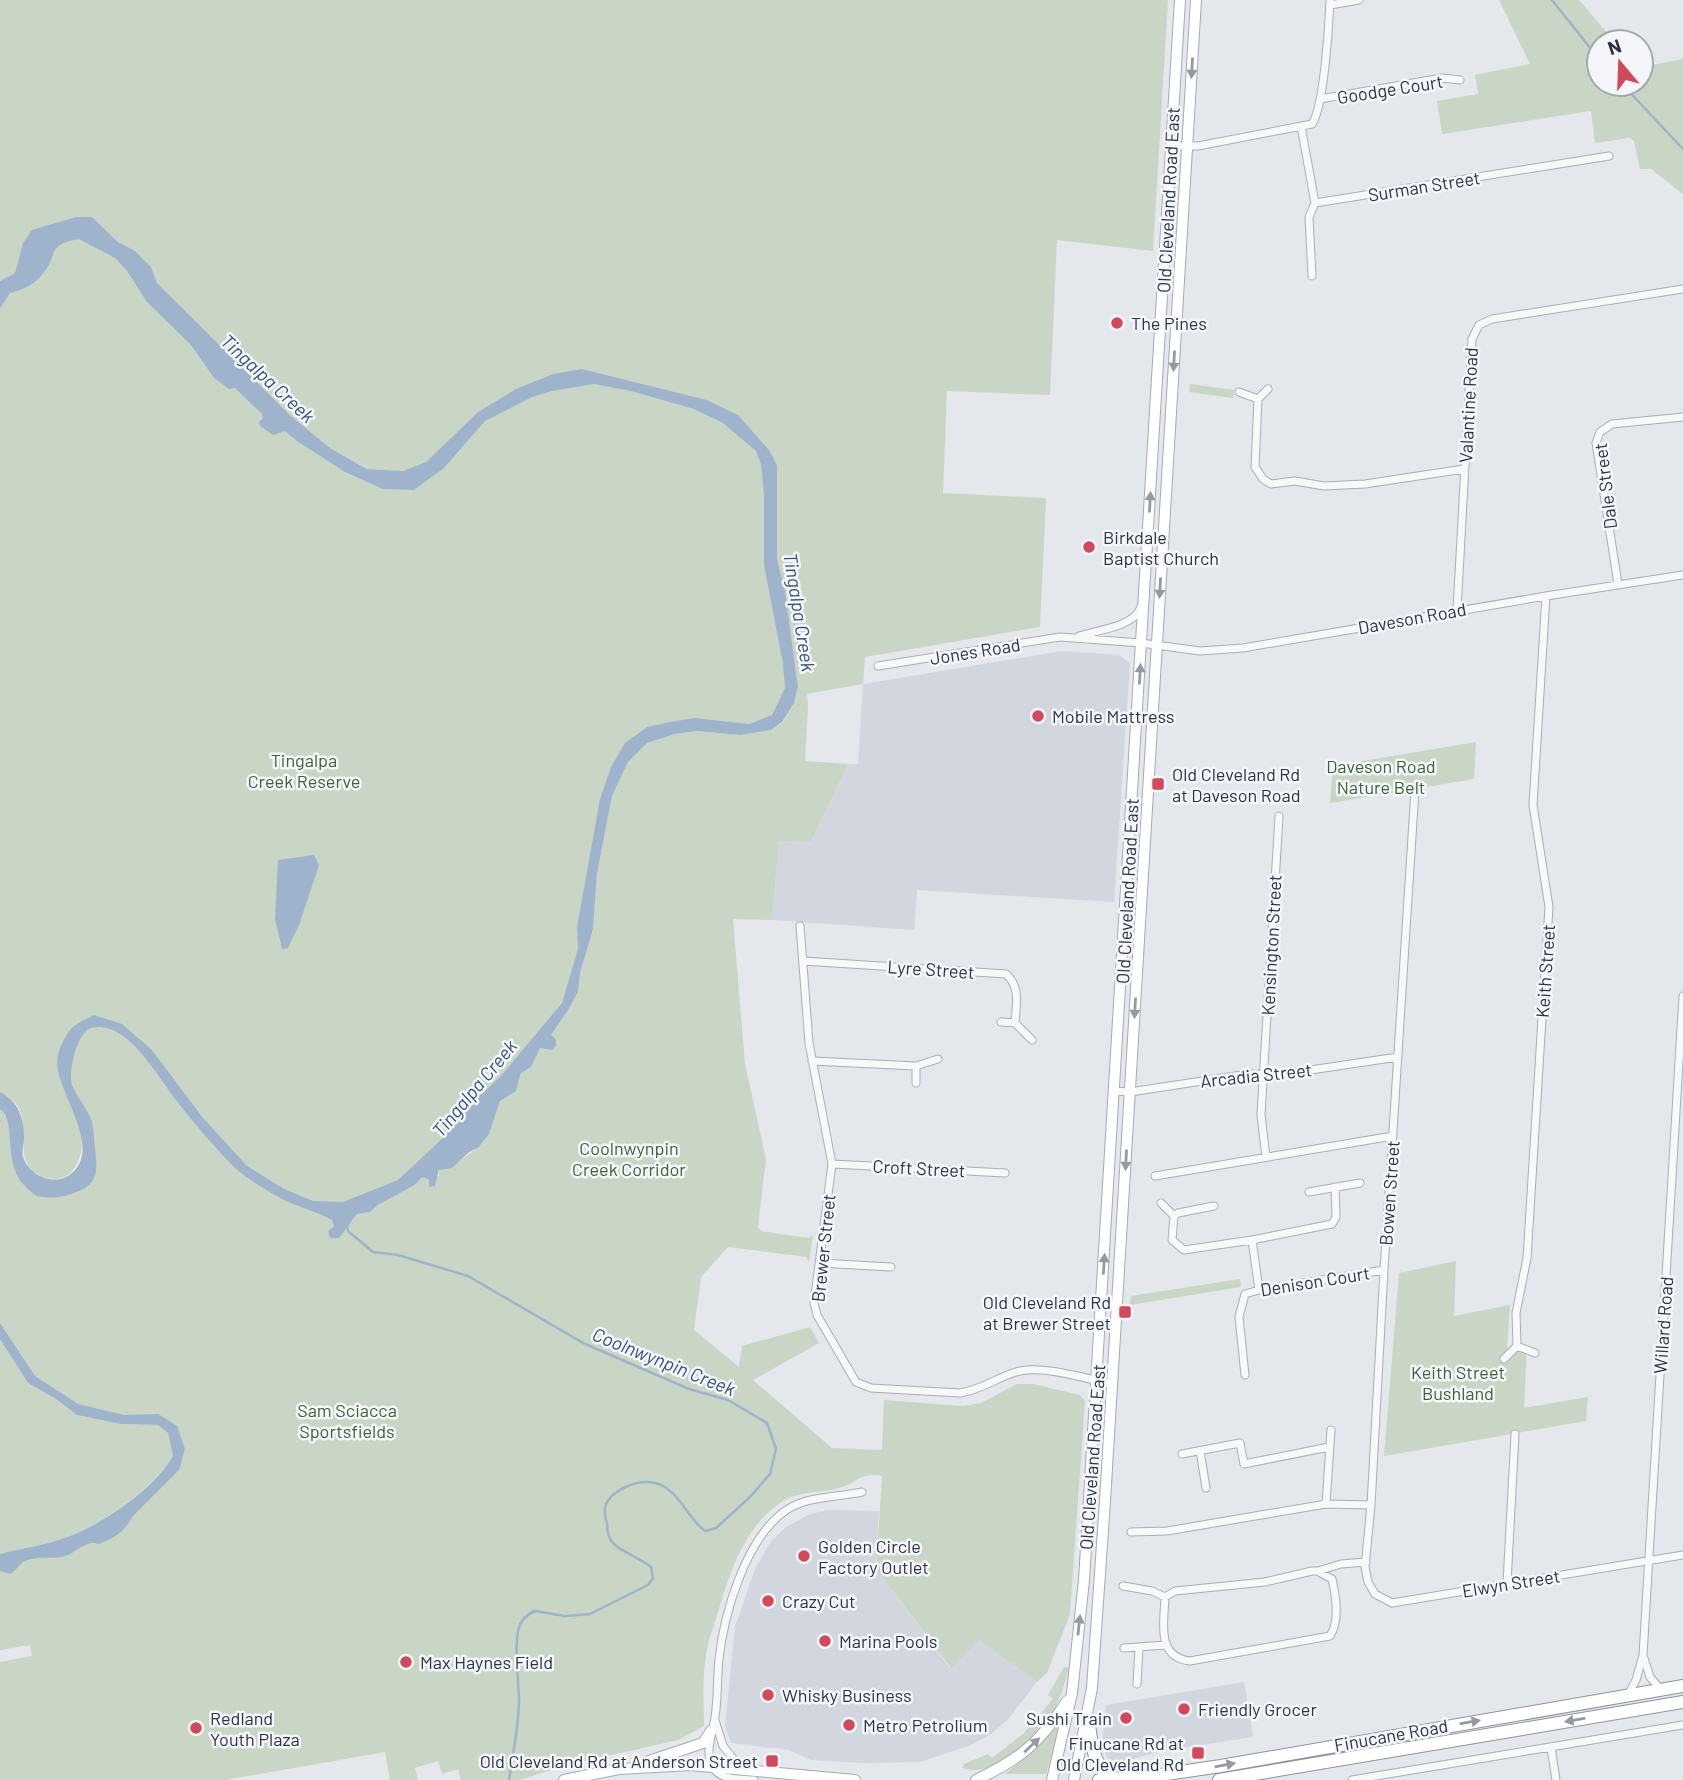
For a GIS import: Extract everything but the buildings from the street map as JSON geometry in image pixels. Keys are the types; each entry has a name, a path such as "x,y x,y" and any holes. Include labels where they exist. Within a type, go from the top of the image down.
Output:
{"highway":[{"name":"Finucane Road","path":"1099,1780 1221,1766 1683,1686"},
{"name":"Finucane Road","path":"1219,1780 1683,1702"},
{"path":"1088,1718 1095,1760 1101,1769 1114,1779"}],"main road":[{"name":"Old Cleveland Road East","path":"1052,1780 1072,1693 1084,1580 1180,0"},
{"name":"Old Cleveland Road East","path":"1074,1780 1088,1718 1093,1676 1196,0"},
{"path":"976,1780 1004,1766 1033,1746 1052,1724 1072,1693"},
{"path":"564,1780 605,1776 695,1746 703,1743 711,1731"},
{"path":"630,1767 712,1765 855,1780"}],"street":[{"path":"1171,146 1198,146 1312,124 1317,117 1320,99 1330,2 1359,0"},
{"name":"Goodge Court","path":"1320,99 1442,78 1460,80"},
{"path":"1301,126 1315,203 1309,217 1312,276"},
{"name":"Surman Street","path":"1315,203 1609,156"},
{"name":"Valantine Road","path":"1457,610 1472,339 1479,325 1492,319 1683,289"},
{"path":"1268,388 1258,399 1255,467 1263,479 1271,484 1296,481 1324,486 1365,484 1464,469"},
{"path":"1239,391 1258,399"},
{"name":"Dale Street","path":"1618,584 1596,443 1600,432 1612,424 1683,417"},
{"name":"Daveson Road","path":"1141,643 1200,650 1243,648 1457,610 1683,575"},
{"name":"Keith Street","path":"1517,1346 1516,1313 1527,1258 1549,907 1533,805 1545,596"},
{"name":"Jones Road","path":"878,666 1071,638 1132,620 1139,614 1144,601"},
{"name":"Jones Road","path":"1071,638 1141,643"},
{"name":"Bowen Street","path":"1375,1594 1367,1581 1366,1564 1415,790"},
{"name":"Kensington Street","path":"1266,1157 1261,1115 1279,816"},
{"name":"Brewer Street","path":"800,926 812,1061 832,1164 814,1303 817,1315 849,1373 856,1382 871,1388 960,1393 974,1391 1017,1371 1036,1369 1112,1384"},
{"name":"Lyre Street","path":"803,961 1006,974 1013,980 1017,992 1015,1023"},
{"name":"Willard Road","path":"1628,1695 1636,1680 1643,1654 1683,996"},
{"path":"1001,1022 1015,1023 1032,1040"},
{"name":"Arcadia Street","path":"1114,1091 1130,1092 1248,1074 1278,1075 1398,1056"},
{"path":"812,1061 916,1066 938,1059"},
{"path":"916,1066 916,1083"},
{"path":"1155,1176 1393,1136"},
{"name":"Croft Street","path":"832,1164 1005,1173"},
{"path":"1309,1192 1360,1183"},
{"path":"1161,1203 1174,1216 1172,1240 1178,1248 1184,1250 1332,1224 1336,1217 1335,1187"},
{"path":"1174,1216 1214,1206"},
{"path":"1252,1240 1259,1290"},
{"path":"820,1263 891,1267"},
{"name":"Denison Court","path":"1245,1375 1239,1317 1245,1294 1384,1270"},
{"path":"1504,1359 1517,1346 1535,1353"},
{"path":"1326,1504 1331,1430"},
{"path":"1507,1583 1514,1434"},
{"path":"1182,1454 1240,1443 1244,1464 1329,1447"},
{"path":"1199,1451 1206,1488"},
{"path":"754,1780 723,1776 712,1765 711,1731 715,1720 724,1625 747,1562 764,1530 782,1513 798,1504 819,1498 862,1492"},
{"path":"1131,1532 1167,1531 1326,1504 1371,1505"},
{"name":"Elwyn Street","path":"1375,1594 1392,1603 1683,1555"},
{"path":"1166,1597 1175,1591 1265,1581 1340,1564 1366,1564"},
{"path":"1166,1597 1166,1645 1178,1659 1191,1661 1330,1636 1336,1628 1332,1579 1334,1574 1340,1569 1366,1564"},
{"path":"1317,1571 1332,1579"},
{"path":"1123,1586 1153,1591 1166,1597"},
{"path":"1124,1648 1166,1645"},
{"path":"1137,1684 1139,1647"},
{"name":"Willard Road","path":"1643,1654 1650,1677 1661,1690"},
{"path":"715,1720 723,1746 741,1768"},
{"path":"1352,1780 1683,1725"},
{"path":"1551,1748 1556,1780"}],"shaded area":[{"path":"1062,651 1119,655 1130,663 1114,902 917,890 914,930 772,920 779,841 811,842 848,764 858,764 863,684"},
{"path":"828,1510 879,1511 876,1569 950,1668 979,1639 1037,1682 1008,1719 991,1734 969,1746 920,1762 811,1760 789,1750 731,1743 725,1726 735,1627 755,1569 771,1541 786,1527 810,1514"},
{"path":"1244,1682 1253,1737 1163,1751 1117,1763 1107,1758 1102,1745 1106,1705"}],"green space":[{"path":"0,0 1168,0 1153,251 1057,240 1050,395 947,391 943,493 1046,498 1040,627 865,657 863,684 807,694 805,761 848,764 811,842 779,841 772,920 733,919 745,1064 766,1159 758,1227 761,1231 809,1238 813,1234 809,1262 806,1257 728,1247 701,1277 694,1330 739,1367 742,1346 810,1327 819,1343 753,1380 832,1448 882,1450 884,1400 963,1406 981,1403 1017,1384 1033,1384 1080,1395 1085,1401 1070,1614 1047,1673 1037,1682 979,1640 951,1668 876,1569 882,1476 868,1476 842,1487 787,1499 756,1526 738,1555 709,1642 704,1673 704,1726 678,1740 567,1765 520,1780 461,1780 458,1769 442,1774 438,1761 415,1768 418,1780 390,1780 385,1752 225,1780 0,1780 0,1662 32,1656 30,1645 0,1650 0,1564 28,1557 127,1514 179,1455 173,1430 159,1419 78,1410 33,1382 0,1330 0,1102 7,1104 28,1177 70,1184 89,1149 64,1064 90,1017 58,1069 81,1134 79,1160 67,1175 50,1179 33,1171 26,1162 21,1112 14,1101 0,1092 0,289 67,233 122,256 228,373 360,473 415,476 481,416 505,404 595,378 711,409 765,458 792,691 777,718 752,728 689,725 647,736 625,756 608,792 569,1001 447,1155 347,1207 351,1223 357,1214 370,1212 423,1177 429,1180 439,1176 439,1170 478,1148 489,1134 500,1101 519,1082 521,1073 540,1048 552,1050 550,1035 578,992 580,973 593,929 597,874 612,796 628,762 647,743 675,734 696,731 740,735 771,730 783,722 794,703 798,687 785,591 777,559 777,465 769,450 738,415 707,400 582,369 497,401 478,412 426,462 403,471 368,469 330,448 291,416 157,283 145,261 123,246 92,217 64,222 23,243 15,273 0,281"},
{"path":"1499,0 1579,0 1603,28 1585,28 1585,98 1655,98 1655,64 1683,59 1683,194 1651,169 1640,169 1634,141 1630,138 1595,143 1591,111 1442,134 1437,101 1478,94 1475,75 1530,64"},
{"path":"1190,384 1234,390 1233,398 1189,392"},
{"name":"Daveson Road Nature Belt","path":"1476,742 1474,779 1330,803 1333,766"},
{"name":"Keith Street Bushland","path":"1456,1261 1454,1316 1510,1305 1507,1348 1527,1345 1524,1408 1588,1397 1586,1421 1384,1456 1399,1273"},
{"path":"1240,1279 1241,1287 1130,1305 1131,1296"},
{"path":"0,1339 28,1383 77,1415 120,1424 158,1425 168,1433 173,1456 141,1492 84,1530 62,1539 0,1554"},
{"path":"1064,1667 1069,1668 1055,1708 1032,1742 986,1768 962,1768 964,1764 988,1754 992,1758 1024,1733 1053,1699 1048,1695"},
{"path":"1064,1715 1046,1774 1004,1774 1036,1748"}],"water":[{"name":"Tingalpa Creek","path":"76,217 92,217 118,242 135,251 151,267 157,283 291,416 330,448 367,469 403,471 426,462 478,412 516,389 553,374 582,369 707,400 738,415 769,450 777,465 777,559 785,591 798,687 794,703 782,722 771,730 740,735 696,731 675,734 647,743 628,762 612,796 597,874 593,929 580,973 578,992 551,1035 556,1039 556,1046 552,1050 540,1048 531,1067 521,1073 516,1091 500,1101 489,1134 478,1148 469,1152 452,1168 439,1170 435,1186 429,1187 429,1180 423,1177 370,1212 357,1214 339,1238 330,1238 328,1231 334,1226 332,1220 279,1197 235,1168 176,1100 142,1054 126,1038 114,1031 98,1027 87,1030 79,1041 72,1064 72,1085 92,1122 96,1158 94,1179 78,1192 65,1196 37,1196 25,1186 14,1167 8,1122 0,1109 0,1092 15,1104 21,1116 24,1129 23,1154 29,1168 40,1176 53,1180 66,1177 78,1167 82,1154 82,1139 59,1076 57,1059 61,1045 71,1029 94,1015 122,1024 152,1050 203,1118 247,1166 284,1189 313,1201 343,1202 398,1180 446,1135 474,1101 501,1076 562,1003 578,949 577,927 600,799 611,767 625,743 647,727 670,722 695,718 749,724 772,715 785,688 764,565 764,494 761,464 756,451 723,423 694,409 631,391 594,384 532,397 485,421 444,468 414,490 383,489 345,472 285,431 273,435 260,426 262,414 235,388 229,389 214,378 191,345 147,302 115,258 79,239 57,247 41,276 29,286 10,293 0,308 0,281 15,273 23,243 32,230"},
{"path":"314,855 319,865 299,925 288,948 282,949 275,919 278,860"},
{"path":"0,1323 35,1376 78,1404 124,1415 158,1414 177,1426 185,1449 179,1470 118,1534 99,1544 87,1544 63,1557 28,1560 11,1574 0,1571 0,1554 62,1539 84,1530 128,1503 154,1480 173,1456 168,1433 158,1425 120,1424 77,1415 28,1383 0,1339"}],"waterway":[{"path":"1552,0 1585,41"},
{"path":"1635,98 1683,149"},
{"name":"Coolnwynpin Creek","path":"347,1224 348,1231 373,1252 398,1255 468,1276 583,1343 689,1389 728,1400 767,1423 776,1449 770,1474 750,1497 716,1528 705,1531 670,1491 655,1483 633,1484 612,1496 605,1510 611,1540 617,1547 651,1567 653,1578 648,1585 590,1614 565,1616 535,1611 522,1621 516,1649 518,1713 509,1780"}],"place":[{"name":"The Pines","path":"1117,323"},
{"name":"Birkdale Baptist Church","path":"1089,547"},
{"name":"Mobile Mattress","path":"1038,716"},
{"name":"Old Cleveland Rd at Daveson Road","path":"1158,784"},
{"name":"Old Cleveland Rd at Brewer Street","path":"1125,1312"},
{"name":"Golden Circle Factory Outlet","path":"804,1556"},
{"name":"Crazy Cut","path":"768,1601"},
{"name":"Marina Pools","path":"825,1641"},
{"name":"Max Haynes Field","path":"406,1662"},
{"name":"Whisky Business","path":"768,1695"},
{"name":"Friendly Grocer","path":"1184,1709"},
{"name":"Sushi Train","path":"1126,1718"},
{"name":"Metro Petrolium","path":"849,1725"},
{"name":"Redland Youth Plaza","path":"196,1728"},
{"name":"Finucane Rd at Old Cleveland Rd","path":"1198,1753"},
{"name":"Old Cleveland Rd at Anderson Street","path":"772,1761"}],"park label":[{"name":"Tingalpa Creek Reserve","path":"304,770"},
{"name":"Coolnwynpin Creek Corridor","path":"629,1158"},
{"name":"Sam Sciacca Sportsfields","path":"347,1420"}]}
